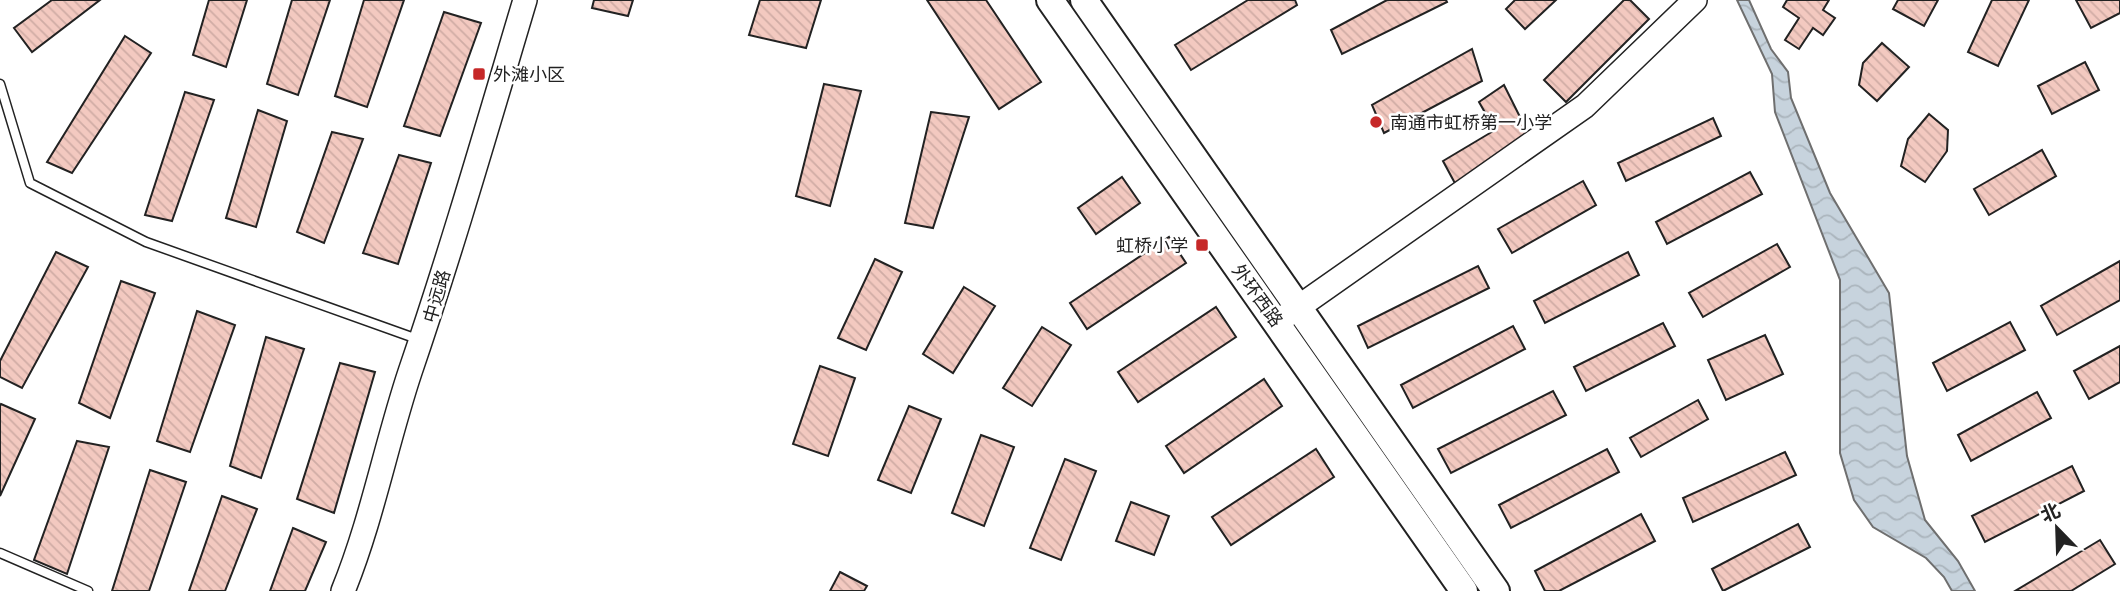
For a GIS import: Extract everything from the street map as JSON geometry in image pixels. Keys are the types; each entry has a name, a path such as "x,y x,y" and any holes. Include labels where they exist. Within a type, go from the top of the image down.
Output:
{"main road":[{"name":"外环西路","path":"1050,0 1211,232 1288,315 1496,591"},
{"name":"外环西路","path":"1084,0 1464,591"}],"street":[{"name":"中远路","path":"343,591 356,559 410,373 423,341 525,0"},
{"path":"1288,315 1585,106 1695,0"}],"lane":[{"path":"0,84 30,183 146,242 423,341"},
{"path":"0,553 89,591"}],"water":[{"path":"1737,0 1749,0 1771,49 1788,72 1791,98 1830,193 1889,293 1907,456 1925,520 1958,561 1975,591 1952,591 1944,577 1926,558 1873,527 1854,500 1840,453 1840,280 1775,112 1772,74"}],"building":[{"path":"52,0 100,0 32,52 14,28"},
{"path":"209,0 247,0 226,67 193,55"},
{"path":"292,0 330,0 298,95 267,84"},
{"path":"364,0 404,0 367,107 335,96"},
{"path":"594,0 633,0 628,16 592,8"},
{"path":"760,0 821,0 806,48 749,35"},
{"path":"927,0 986,0 1041,82 999,109"},
{"path":"1248,0 1295,0 1297,5 1191,70 1175,45"},
{"path":"1387,0 1447,2 1342,54 1331,30"},
{"path":"1515,0 1556,0 1525,29 1506,9"},
{"path":"1624,0 1630,0 1649,19 1566,102 1544,80"},
{"path":"1787,0 1829,0 1823,10 1835,18 1823,35 1813,28 1799,49 1785,40 1799,18 1783,7"},
{"path":"1898,0 1938,0 1924,26 1893,9"},
{"path":"1992,0 2029,0 1998,66 1968,52"},
{"path":"2076,0 2120,0 2120,13 2091,28"},
{"path":"444,12 481,23 440,136 404,126"},
{"path":"125,36 151,53 72,173 47,162"},
{"path":"1882,43 1909,67 1877,101 1859,85 1863,63"},
{"path":"1472,49 1482,81 1384,133 1372,105"},
{"path":"2085,62 2099,90 2052,114 2038,86"},
{"path":"824,84 861,91 830,206 796,196"},
{"path":"1504,85 1531,139 1457,187 1443,161 1495,130 1479,102"},
{"path":"185,92 214,100 172,221 145,215"},
{"path":"258,110 287,121 256,227 226,218"},
{"path":"931,112 969,117 933,228 905,223"},
{"path":"1929,114 1948,130 1947,151 1925,182 1901,166 1908,139"},
{"path":"1713,118 1721,136 1626,181 1618,163"},
{"path":"332,132 363,139 324,243 297,232"},
{"path":"2042,150 2056,176 1989,215 1974,189"},
{"path":"399,155 431,163 398,264 363,253"},
{"path":"1750,172 1762,194 1667,244 1656,222"},
{"path":"1122,177 1140,203 1096,234 1078,208"},
{"path":"1583,181 1596,205 1512,253 1498,229"},
{"path":"1169,237 1186,263 1087,329 1070,303"},
{"path":"1777,244 1790,267 1703,317 1689,293"},
{"path":"56,252 88,267 22,388 0,377 0,361"},
{"path":"1628,252 1639,275 1545,323 1534,301"},
{"path":"875,259 902,272 866,350 838,338"},
{"path":"2120,261 2120,300 2057,335 2041,306"},
{"path":"1478,266 1489,288 1368,348 1358,326"},
{"path":"121,281 155,293 110,418 79,403"},
{"path":"964,287 995,306 953,373 923,354"},
{"path":"1216,307 1236,337 1138,402 1118,372"},
{"path":"197,311 235,325 190,452 157,441"},
{"path":"2010,322 2025,350 1947,391 1933,363"},
{"path":"1663,323 1675,346 1586,391 1574,367"},
{"path":"1513,326 1525,349 1413,408 1401,385"},
{"path":"1042,327 1071,345 1032,406 1003,388"},
{"path":"1765,335 1783,374 1726,400 1708,360"},
{"path":"266,337 304,349 261,478 230,466"},
{"path":"2120,346 2120,382 2089,399 2074,371"},
{"path":"340,363 375,372 334,513 297,499"},
{"path":"820,366 855,378 828,456 793,444"},
{"path":"1264,379 1282,406 1184,473 1166,446"},
{"path":"1553,391 1566,415 1451,473 1438,449"},
{"path":"2037,392 2051,418 1971,461 1958,435"},
{"path":"1698,400 1708,419 1641,457 1630,438"},
{"path":"1,404 35,419 0,496 0,406"},
{"path":"909,406 941,419 911,493 878,480"},
{"path":"981,435 1014,447 984,526 952,513"},
{"path":"77,441 109,447 67,574 34,560"},
{"path":"1316,449 1334,477 1231,545 1212,517"},
{"path":"1607,449 1619,472 1511,528 1499,505"},
{"path":"1785,452 1796,475 1693,522 1683,498"},
{"path":"1065,459 1096,471 1061,560 1030,548"},
{"path":"2072,466 2084,491 1985,542 1972,516"},
{"path":"150,470 186,482 149,591 112,591"},
{"path":"222,496 257,509 225,591 189,591"},
{"path":"1131,502 1169,516 1154,555 1116,541"},
{"path":"1641,514 1655,541 1559,591 1545,591 1535,571"},
{"path":"1798,524 1810,547 1723,591 1712,569"},
{"path":"293,528 326,542 305,591 270,591"},
{"path":"2100,540 2115,564 2071,591 2015,591"},
{"path":"840,572 867,586 864,591 830,591"}],"place":[{"name":"外滩小区","path":"479,74"},
{"name":"南通市虹桥第一小学","path":"1376,122"},
{"name":"虹桥小学","path":"1202,245"}]}
